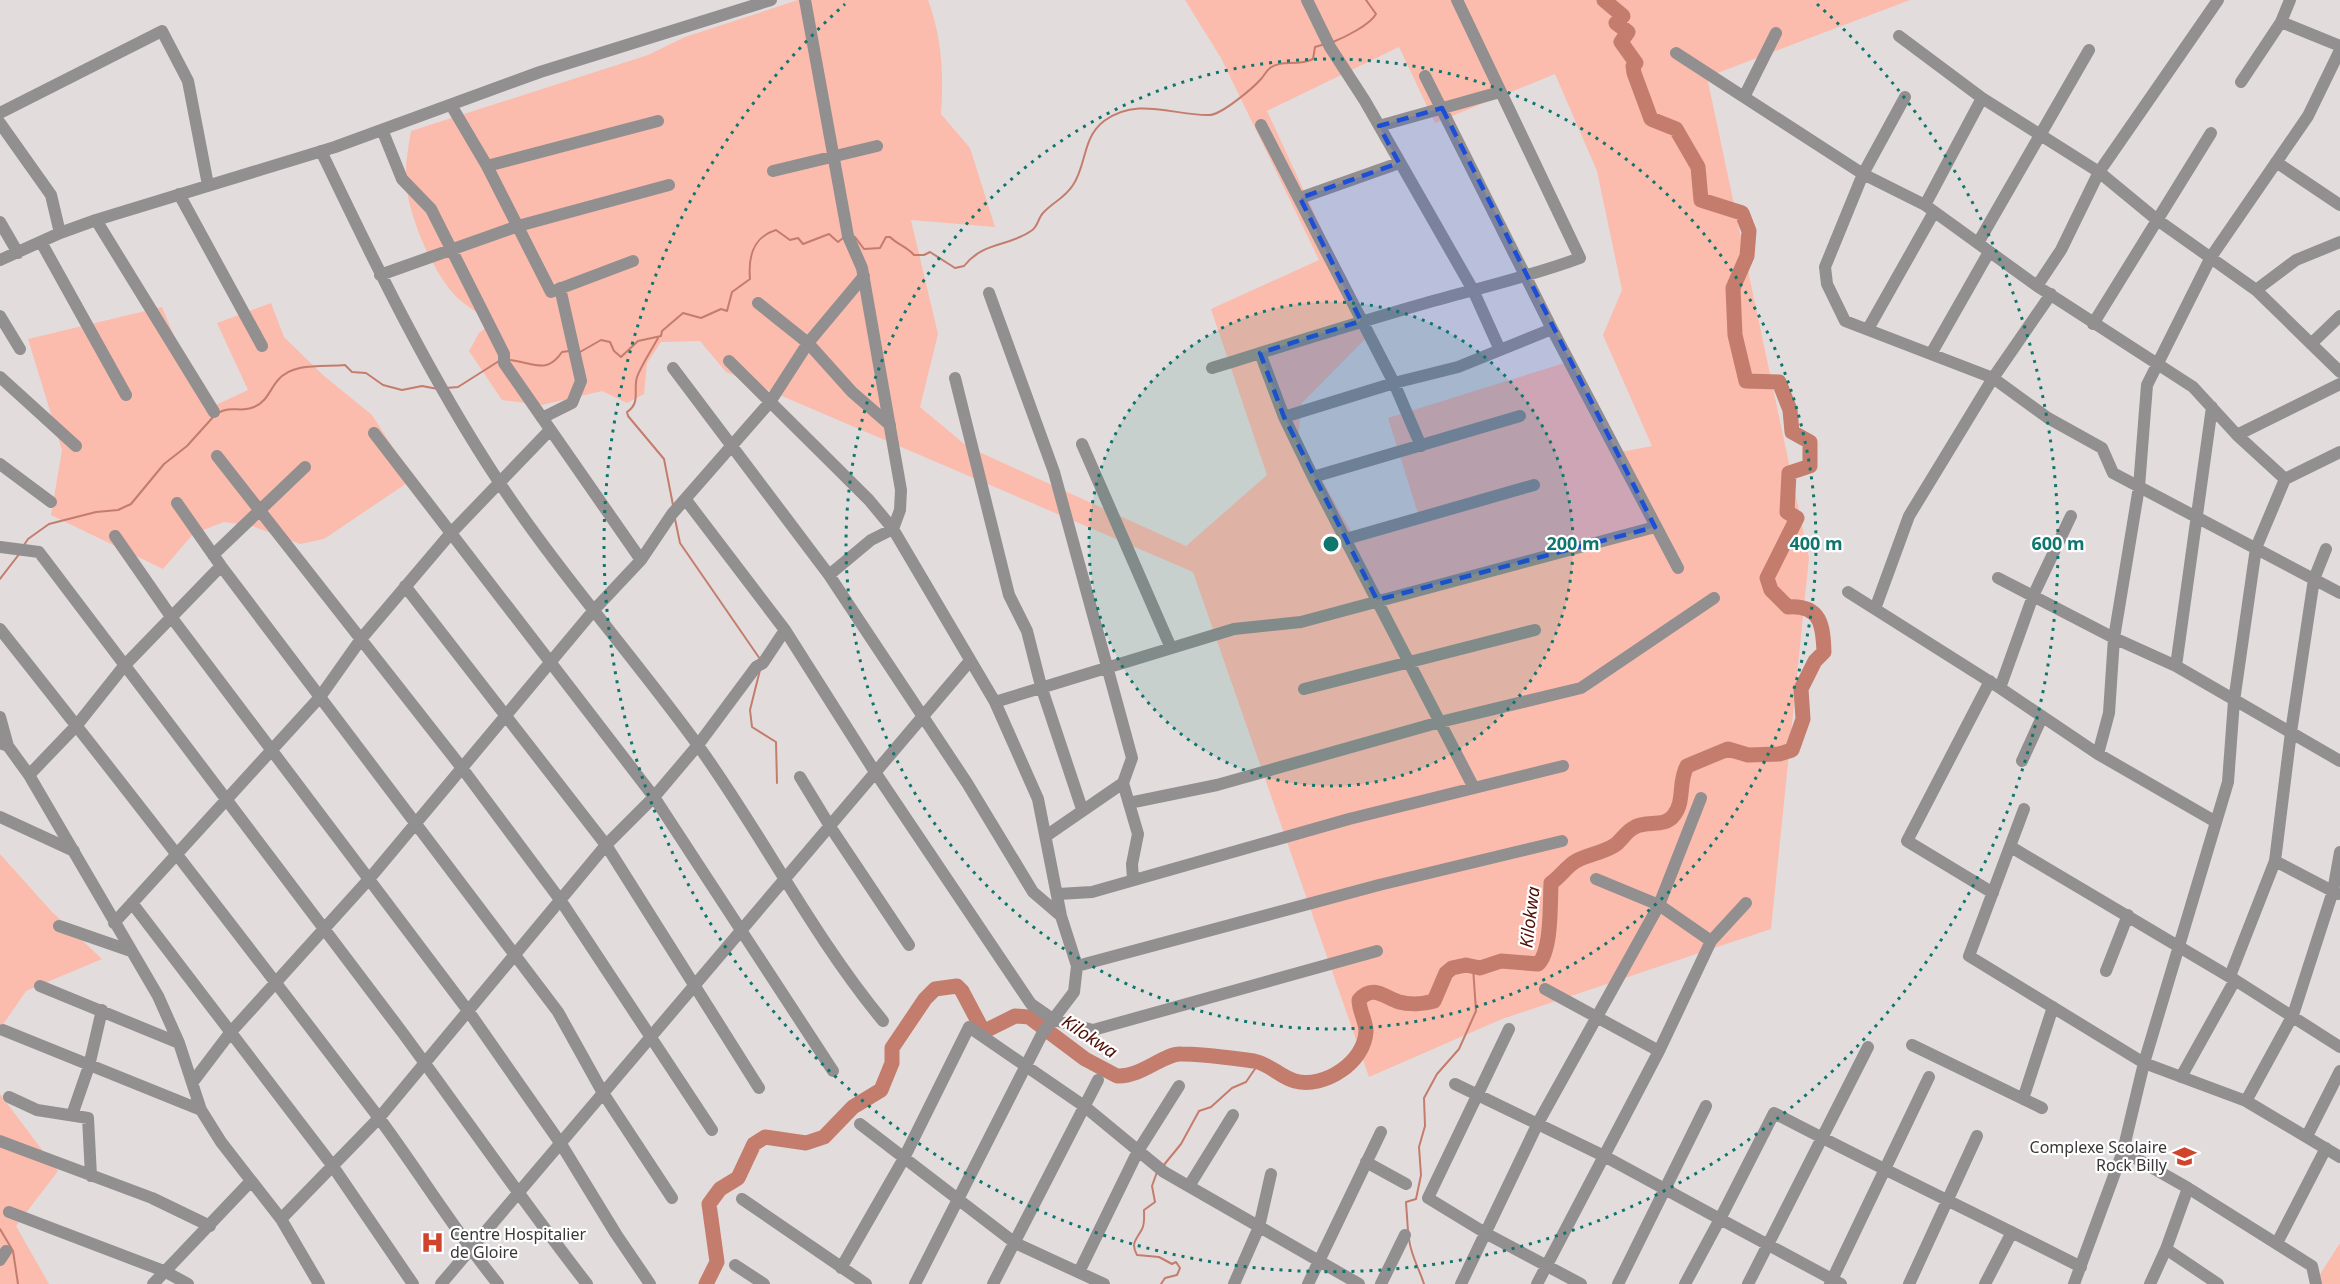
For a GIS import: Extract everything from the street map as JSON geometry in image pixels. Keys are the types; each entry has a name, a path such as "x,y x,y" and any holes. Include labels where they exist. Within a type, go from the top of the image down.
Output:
{"street":[{"path":"0,260 60,233 96,220 383,132 540,72 771,0"},
{"path":"805,0 848,234 864,276 901,490 900,510 893,529 871,540 829,575"},
{"path":"1307,0 1329,44 1473,290 1500,350"},
{"path":"1212,368 1362,321 1473,290 1527,278 1580,258 1457,0"},
{"path":"2037,286 2061,250 2099,172 2218,0"},
{"path":"2241,82 2281,22 2290,0"},
{"path":"2098,754 2109,713 2114,638 2139,487 2146,386 2211,257 2308,116 2340,48 2281,22"},
{"path":"0,113 162,31 188,81 208,185"},
{"path":"1744,97 1776,33"},
{"path":"1899,36 1982,98 2099,172 2156,219 2256,290 2340,372"},
{"path":"1978,243 2089,50"},
{"path":"1676,53 1863,174 1930,208 2037,286 2157,366 2193,387 2237,435 2285,479"},
{"path":"1425,76 1552,329 1654,527 1678,568"},
{"path":"1379,126 1500,92"},
{"path":"1905,96 1863,174 1825,267 1827,284 1845,321 1993,378 2048,418 2102,448 2113,473 2340,593"},
{"path":"1868,329 1930,208 1982,98"},
{"path":"451,105 487,166 551,292 633,261"},
{"path":"487,166 658,121"},
{"path":"0,123 51,195 60,233"},
{"path":"1261,125 1394,383 1421,446"},
{"path":"383,132 402,179 431,209 504,359 550,430 641,560"},
{"path":"2093,324 2211,132"},
{"path":"773,171 877,146"},
{"path":"321,151 380,275 440,389 500,484 698,746 785,878 846,977 884,1021"},
{"path":"2276,162 2340,205"},
{"path":"1300,198 1398,163"},
{"path":"380,275 518,226 669,185"},
{"path":"179,194 262,346"},
{"path":"96,220 214,412"},
{"path":"0,222 18,253"},
{"path":"41,242 126,395"},
{"path":"2256,290 2296,260 2340,242"},
{"path":"1931,354 1989,252"},
{"path":"192,1083 230,1033 370,878 594,610 641,560 674,512 770,402 808,344 864,276"},
{"path":"542,418 572,403 581,381 560,288"},
{"path":"990,293 1054,472 1132,758 1123,783 1138,834 1132,864 1133,879"},
{"path":"1875,609 1909,516 1993,378 2051,294"},
{"path":"758,303 808,344 852,392 890,424"},
{"path":"0,316 20,349"},
{"path":"2310,344 2340,316"},
{"path":"1284,417 1394,383 1458,367 1552,329"},
{"path":"1260,353 1284,417 1313,477 1474,788"},
{"path":"729,361 869,500 893,529 969,662 995,702 1038,799 1061,916 1077,966 1074,992 1048,1027 960,1202 915,1284"},
{"path":"673,368 829,575 923,716 1033,892 1061,916"},
{"path":"0,377 76,446"},
{"path":"955,378 1009,596 1027,631 1041,686 1082,809"},
{"path":"2237,435 2340,384"},
{"path":"2176,666 2212,407"},
{"path":"1313,477 1520,416"},
{"path":"114,923 320,697 361,639 451,533 550,430"},
{"path":"374,433 654,797 833,1071"},
{"path":"1082,444 1170,648"},
{"path":"2076,1283 2123,1151 2144,1063 2228,782 2234,701 2256,548 2285,479 2340,452"},
{"path":"217,456 462,768 561,901 711,1130"},
{"path":"0,464 51,502"},
{"path":"213,555 305,467"},
{"path":"1346,539 1534,485"},
{"path":"686,500 786,630 875,772 1048,1027 1093,1030 1377,951"},
{"path":"177,503 221,566 517,954 558,1012 603,1093 672,1198"},
{"path":"1994,893 1907,841 1995,685 2033,596 2071,516"},
{"path":"995,702 1041,686 1234,629 1301,622 1654,527"},
{"path":"115,536 172,618 470,1012 561,1144 616,1234 650,1284"},
{"path":"0,547 39,552 324,928 425,1064 518,1196 587,1284"},
{"path":"2181,1077 2233,978 2276,861 2291,732 2314,579 2326,549"},
{"path":"29,775 77,725 124,666 221,566"},
{"path":"1998,578 2114,638 2176,666 2340,761"},
{"path":"405,586 606,845 759,1088"},
{"path":"1848,592 1995,685 2098,754 2216,822"},
{"path":"1129,803 1217,785 1440,722 1581,688 1714,598"},
{"path":"0,628 276,982 379,1118 471,1251 498,1284"},
{"path":"281,1219 379,1118 470,1012 606,845 654,797 698,746 786,630"},
{"path":"1304,689 1535,630"},
{"path":"441,1284 518,1196 650,1036 695,986 739,930 831,828 875,772 969,662"},
{"path":"0,717 4,744 29,775 158,996 179,1043 201,1110 221,1142 281,1219 318,1284"},
{"path":"2022,761 2042,717"},
{"path":"1058,894 1092,892 1133,879 1563,766"},
{"path":"800,777 909,945"},
{"path":"1046,836 1082,809 1123,783"},
{"path":"1461,1284 1487,1234 1538,1123 1599,1017 1659,905 1701,798"},
{"path":"2024,809 1970,956 2144,1063 2246,1101 2340,1157"},
{"path":"0,817 74,851"},
{"path":"1077,966 1379,885 1562,841"},
{"path":"2011,847 2233,978 2340,1047"},
{"path":"2246,1101 2293,1015 2336,893 2340,852"},
{"path":"2276,861 2336,893"},
{"path":"1596,879 1659,905 1711,941"},
{"path":"132,903 332,1165 413,1284"},
{"path":"1537,1284 1659,1051 1711,941 1746,903"},
{"path":"2106,971 2128,915"},
{"path":"59,926 131,951"},
{"path":"40,986 179,1043"},
{"path":"1545,989 1659,1051"},
{"path":"2023,1098 2053,1007"},
{"path":"72,1115 89,1066 102,1010"},
{"path":"841,1268 903,1160 969,1027 1084,1106 1159,1168 1359,1284"},
{"path":"1509,1029 1428,1198 1487,1234 1581,1284"},
{"path":"3,1030 201,1110"},
{"path":"1912,1045 2042,1108"},
{"path":"1748,1284 1868,1047"},
{"path":"2307,1136 2340,1071"},
{"path":"1455,1084 1604,1156 1835,1282 1929,1077"},
{"path":"993,1284 1098,1080"},
{"path":"1079,1272 1138,1151 1179,1086"},
{"path":"9,1097 37,1110 88,1118 91,1176"},
{"path":"1618,1284 1706,1106"},
{"path":"1685,1284 1774,1113 1885,1172 1949,1200 2081,1267"},
{"path":"1189,1186 1233,1115"},
{"path":"860,1124 903,1160 1015,1243 1104,1284"},
{"path":"1308,1284 1381,1132"},
{"path":"1909,1284 1977,1136"},
{"path":"0,1142 152,1198 210,1226"},
{"path":"2277,1243 2326,1148"},
{"path":"2123,1151 2188,1188 2312,1266 2316,1284"},
{"path":"1366,1162 1406,1184"},
{"path":"1234,1284 1259,1227 1271,1174"},
{"path":"153,1284 251,1180"},
{"path":"2150,1284 2166,1249 2188,1188"},
{"path":"741,1199 866,1284"},
{"path":"9,1212 164,1271 188,1284"},
{"path":"1985,1284 2012,1232"},
{"path":"1381,1284 1404,1235"},
{"path":"2166,1249 2218,1284"},
{"path":"735,1265 764,1284"}],"highlighted area":[{"path":"1442,108 1655,527 1377,600 1284,417 1260,353 1361,321 1300,198 1399,163 1379,126"}],"shaded area":[{"path":"798,0 928,0 941,56 941,114 970,148 995,227 911,220 938,334 920,407 968,447 1186,546 1267,475 1211,309 1319,260 1221,58 1185,0 1910,0 1707,77 1809,558 1771,929 1502,1019 1369,1077 1193,572 726,372 700,341 661,342 647,363 644,394 627,403 602,391 542,405 502,400 469,351 479,333 493,322 466,305 452,292 427,252 414,218 406,186 411,131 648,55 685,37","holes":["1399,47 1435,123 1555,74 1597,171 1622,290 1603,335 1652,446 1621,452 1574,360 1388,418 1421,523 1356,540 1298,438 1302,403 1370,334 1267,111"]},
{"path":"271,303 284,337 324,376 372,415 413,479 324,539 300,544 252,526 224,522 193,534 163,569 51,515 62,450 28,339 162,307 205,410 248,390 217,323"},
{"path":"0,854 52,912 102,959 26,991 0,1029"},
{"path":"0,1094 58,1171 16,1226 49,1284 0,1284"},
{"path":"2340,1243 2340,1284 2314,1284"}],"waterway":[{"path":"1333,42 1357,30 1373,18 1376,14 1366,0"},
{"name":"Kilokwa","path":"706,1284 717,1262 709,1204 720,1189 738,1178 754,1144 765,1137 806,1143 824,1137 853,1107 881,1090 892,1063 892,1048 925,999 935,989 957,986 962,991 982,1029 989,1029 1015,1016 1029,1017 1085,1059 1117,1076 1135,1073 1167,1057 1190,1054 1254,1061 1295,1081 1318,1081 1341,1071 1359,1053 1366,1031 1359,1000 1364,995 1374,992 1403,1003 1426,1003 1434,1001 1446,973 1452,968 1466,965 1480,968 1501,961 1538,964 1543,958 1548,938 1551,883 1573,863 1610,848 1635,827 1661,823 1670,819 1679,804 1687,766 1728,749 1748,755 1779,754 1792,750 1803,719 1801,689 1815,661 1824,652 1823,633 1814,613 1799,607 1788,607 1771,590 1767,578 1797,518 1787,512 1789,473 1810,466 1810,442 1792,432 1790,410 1779,382 1746,381 1735,335 1733,288 1747,256 1749,231 1742,213 1701,200 1698,167 1676,129 1651,119 1634,73 1633,66 1636,63 1621,42 1628,32 1616,23 1623,16 1604,0"},
{"path":"855,237 864,249 880,248 886,237 890,237 914,255 924,255 930,252 955,268 964,266 980,252 1014,240 1037,225 1043,213 1073,185 1081,169 1088,143 1104,121 1117,114 1143,108 1196,115 1215,114 1244,95 1270,68 1275,65 1301,63 1313,59 1315,47 1325,44"},
{"path":"580,352 601,340 610,342 614,351 621,357 638,341 661,336 662,331 683,313 701,318 721,309 727,311 732,292 750,279 751,255 757,243 768,233 776,230 790,240 798,238 803,244 829,234 838,242 843,238"},
{"path":"658,338 637,377 634,405 627,412 664,459 673,505"},
{"path":"507,360 544,365 550,364 562,352 569,351"},
{"path":"446,388 458,387 499,361"},
{"path":"218,413 227,410 249,409 258,405 284,374 309,366 345,365 352,372 366,373 383,385 402,390 422,386 438,389"},
{"path":"24,545 28,539 49,524 96,512 118,510 131,504 164,464 187,446 214,416"},
{"path":"675,519 680,543 760,659"},
{"path":"0,579 20,553"},
{"path":"760,670 750,710 752,727 776,742 777,783"},
{"path":"1408,1231 1406,1202 1416,1199 1421,1175 1419,1147 1425,1126 1424,1098 1437,1074 1459,1049 1476,1011 1473,967"},
{"path":"1163,1166 1181,1144 1199,1111 1211,1107 1232,1088 1246,1082 1259,1063"},
{"path":"1157,1172 1152,1186 1155,1202 1144,1210 1144,1225 1134,1247 1137,1255 1159,1257 1172,1264 1176,1262 1180,1268 1177,1275 1165,1278 1161,1284"},
{"path":"0,1229 13,1251 18,1284"},
{"path":"1409,1239 1424,1284"}],"place":[{"name":"Complexe Scolaire Rock Billy","path":"2185,1156"},
{"name":"Centre Hospitalier de Gloire","path":"432,1243"}]}
